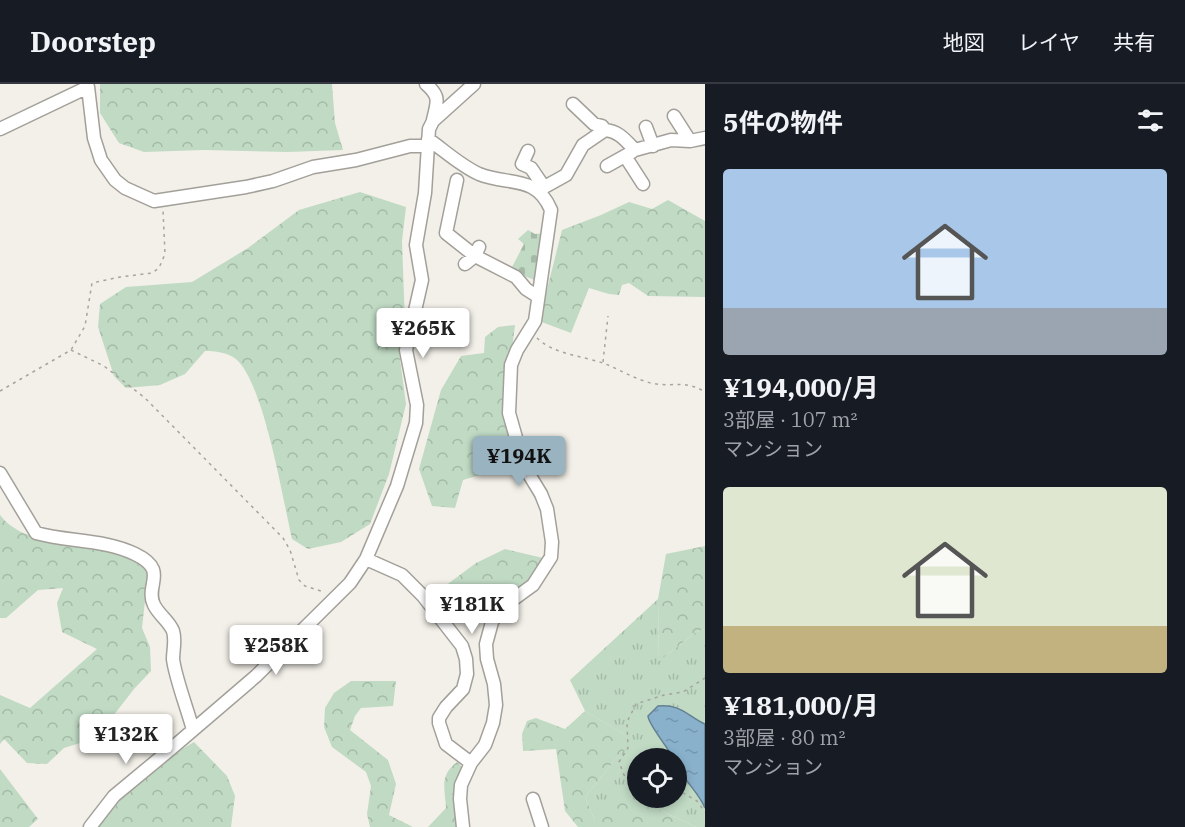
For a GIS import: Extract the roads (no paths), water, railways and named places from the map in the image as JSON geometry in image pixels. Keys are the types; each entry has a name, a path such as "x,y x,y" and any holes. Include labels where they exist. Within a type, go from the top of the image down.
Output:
{"street":[{"path":"90,827 114,796 256,676 350,583 366,559 397,486 416,423 417,405 406,350 422,280 416,245 425,193 429,129 433,121 437,97 436,93 426,84"},
{"path":"433,121 474,84"},
{"path":"0,129 88,87 94,138 101,160 108,171 125,188 145,198 163,201 255,185 313,167 356,160 428,142 465,167 480,174 498,180 513,180 542,189 566,175 583,145 605,130"},
{"path":"573,105 594,124 623,137 643,184"},
{"path":"674,116 690,141"},
{"path":"646,127 653,146"},
{"path":"607,166 630,153 671,140 690,141 705,138"},
{"path":"463,827 459,799 461,785 471,763 485,745 493,723 496,705 486,644 492,622 500,609 533,585 551,558 551,533 547,509 524,466 508,413 512,365 517,350 535,321 551,210 531,168 522,164 528,151"},
{"path":"457,180 446,233 473,256 516,277 526,289 537,296"},
{"path":"0,473 36,533 49,537 103,544 135,554 149,564 154,572 153,604 174,634 173,660 193,730"},
{"path":"366,559 402,575 412,584 462,646 467,674 463,688 446,707 439,718 439,723 446,744 471,763"},
{"path":"533,799 542,827"}],"water":[{"path":"658,706 666,706 679,709 705,724 705,808 687,780 687,748 667,748 648,716"}]}
